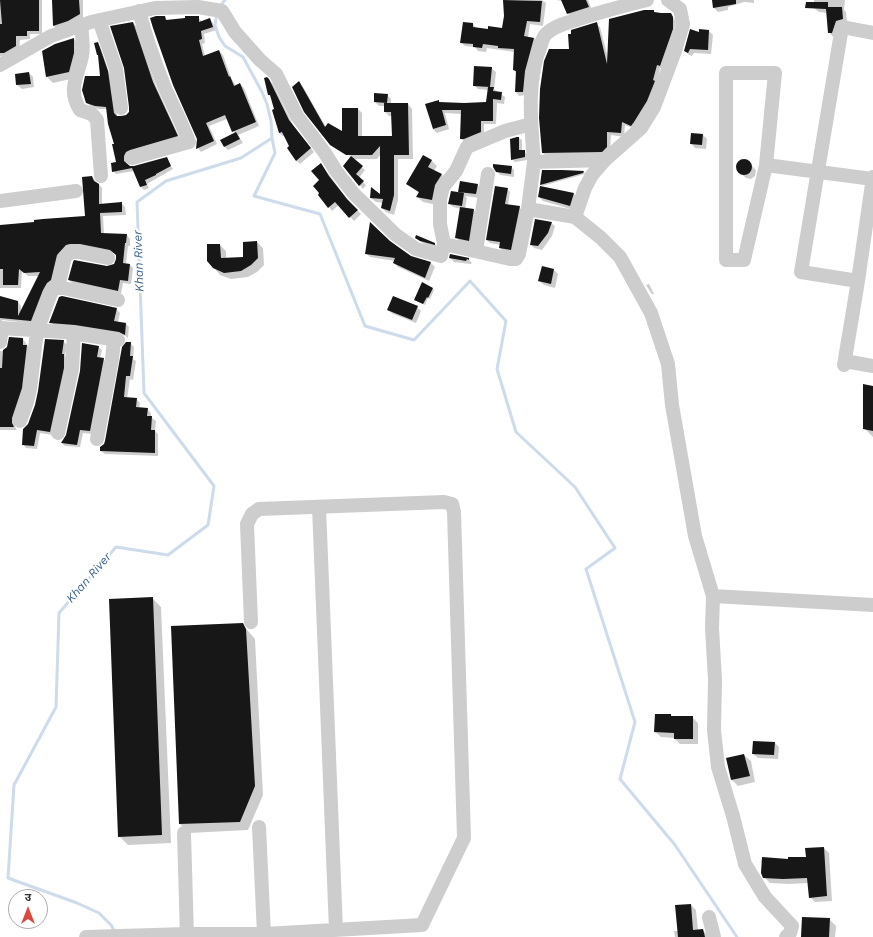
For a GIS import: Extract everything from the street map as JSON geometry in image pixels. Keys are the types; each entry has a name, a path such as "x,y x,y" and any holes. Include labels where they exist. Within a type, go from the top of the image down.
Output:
{"street":[{"path":"444,244 510,260 516,259 528,209 534,162 531,124 532,82 538,52 545,34 559,26 582,18 610,9 647,0"},
{"path":"575,217 585,188 592,175 605,160 641,128 654,106 675,51 682,24 680,9 668,0"},
{"path":"0,65 50,36 98,20 155,8 198,7 218,11 260,60 276,74 297,116 354,194 396,235 416,249 441,256 444,244 440,224 440,199 444,187 456,171 467,147 505,131 531,124"},
{"path":"132,158 189,142 146,38 139,12"},
{"path":"98,20 116,69 121,108"},
{"path":"81,26 84,42 83,56 74,83 74,97 75,103 80,110 92,114 97,120 101,176"},
{"path":"858,281 801,272 842,27 873,33"},
{"path":"726,73 775,73 766,165 744,260 726,260 726,73"},
{"path":"534,162 605,160"},
{"path":"766,165 873,178 844,363 873,366"},
{"path":"476,251 488,174"},
{"path":"0,201 76,191"},
{"path":"528,209 575,217 601,238 620,257 652,312 668,364 672,405 695,536 713,596 712,628 715,680 714,730 718,768 733,816 745,864 765,897 792,926 790,933 786,937"},
{"path":"58,287 65,257 71,252 108,258"},
{"path":"20,421 30,389 37,331 54,288 58,287 118,300"},
{"path":"1,333 37,331 74,333 116,340 97,439"},
{"path":"58,433 72,369 74,333"},
{"path":"86,937 264,934 422,925 464,838 454,512 452,504 444,502 259,509 252,514 247,524 251,622"},
{"path":"319,507 336,930"},
{"path":"713,596 873,605"},
{"path":"258,827 264,934"},
{"path":"184,833 187,936"},
{"path":"709,917 714,937"}],"building":[{"path":"0,0 39,0 39,31 27,31 27,36 16,36 16,46 4,53 0,53 0,24 2,24"},
{"path":"52,0 79,0 80,14 68,21 53,26"},
{"path":"503,0 542,1 540,22 527,21 524,36 534,38 525,71 523,92 515,92 516,71 513,70 514,49 498,48 498,46 483,44 482,48 473,47 473,44 460,43 463,22 473,23 473,27 488,29 488,26 502,28 504,16"},
{"path":"561,0 586,0 589,7 567,14"},
{"path":"712,0 736,0 736,4 713,8"},
{"path":"806,2 828,2 828,7 842,7 843,19 836,21 832,33 828,33 826,9 805,8"},
{"path":"644,10 671,13 673,17 673,29 660,66 657,65 653,80 655,81 647,101 634,122 631,126 622,122 621,133 607,132 607,147 602,152 542,153 539,118 540,89 544,61 549,49 569,49 568,34 571,34 571,30 597,22 607,64 609,19"},
{"path":"165,16 166,20 185,18 185,16 199,16 199,22 210,18 213,27 201,31 202,39 199,40 203,56 219,50 234,86 240,83 256,122 232,132 225,115 206,123 214,141 196,149 197,139 173,85 153,28 150,18"},
{"path":"133,22 153,82 178,136 126,152 124,161 130,166 167,157 171,166 145,180 147,185 140,187 132,168 112,172 111,163 116,162 112,144 114,144 108,124 106,107 86,103 82,90 85,76 100,76 98,55 94,43 98,42 108,71 114,113 117,116 122,116 129,112 124,68 110,26"},
{"path":"690,29 699,32 699,29 709,30 708,50 690,49 688,53 684,51"},
{"path":"74,38 74,53 69,72 46,77 42,51 55,44"},
{"path":"474,66 492,67 490,87 473,86"},
{"path":"29,72 31,84 16,85 15,74"},
{"path":"267,77 289,120 311,148 296,161 287,148 289,146 282,132 279,133 272,110 274,109 270,95 268,95 264,78"},
{"path":"299,81 325,127 328,123 342,131 342,108 358,108 358,136 392,136 391,112 384,112 384,103 408,103 409,155 394,155 394,195 390,211 381,208 383,199 370,198 371,187 380,194 380,146 372,155 346,155 330,145 304,112 292,87"},
{"path":"488,87 494,87 493,91 502,92 501,100 493,99 493,121 481,121 481,132 464,139 460,139 461,110 442,110 446,125 433,129 425,104 439,100 439,102 486,102"},
{"path":"374,93 388,94 387,103 374,102"},
{"path":"236,132 240,139 224,147 220,140"},
{"path":"691,133 703,134 702,145 690,144"},
{"path":"519,137 519,150 525,150 525,157 511,160 510,139"},
{"path":"423,155 432,160 428,167 442,174 435,185 432,200 416,197 419,192 406,184"},
{"path":"351,156 363,166 356,174 364,181 359,186 343,166"},
{"path":"744,159 750,161 752,167 750,173 744,175 738,173 736,167 738,161"},
{"path":"321,163 347,199 358,210 349,218 335,202 328,208 313,186 319,180 311,171"},
{"path":"493,164 512,166 511,174 496,172"},
{"path":"542,170 584,171 583,173 540,185"},
{"path":"92,176 94,181 99,184 99,204 122,202 122,212 100,213 101,233 127,234 123,263 130,264 128,281 120,280 118,291 68,280 74,260 107,266 114,264 116,255 110,250 80,244 66,245 57,255 51,280 47,283 43,290 31,321 0,318 0,296 18,301 18,316 40,272 24,273 19,269 18,285 3,285 3,269 0,269 0,225 34,222 34,220 43,219 85,216 82,177"},
{"path":"460,181 478,184 476,194 458,192"},
{"path":"495,186 508,188 505,204 520,206 511,250 499,248 500,242 486,240"},
{"path":"540,186 574,193 570,206 538,197"},
{"path":"451,191 464,193 462,206 448,204"},
{"path":"460,207 474,209 469,241 455,238"},
{"path":"535,219 552,222 548,233 538,246 530,245"},
{"path":"370,222 390,241 411,256 431,262 425,278 393,263 395,258 365,254"},
{"path":"416,235 435,243 435,245 420,241 415,238"},
{"path":"257,241 258,258 251,265 241,271 224,273 213,268 207,261 207,244 220,244 221,258 243,257 243,242"},
{"path":"450,254 469,258 469,260 467,259 466,261 449,258"},
{"path":"542,266 554,269 551,284 538,281"},
{"path":"422,282 433,288 423,304 414,300"},
{"path":"62,296 117,308 114,321 126,323 125,335 119,332 75,325 49,323 59,297"},
{"path":"393,296 418,306 412,320 387,310"},
{"path":"9,337 23,338 23,345 27,345 22,388 12,418 14,427 0,427 0,368 2,368 3,350 7,347"},
{"path":"45,339 64,340 62,354 64,354 64,368 50,432 37,430 34,446 22,445 23,429 28,424 35,405"},
{"path":"126,342 131,342 130,356 133,356 130,376 126,376 124,397 137,398 136,407 148,408 147,416 152,416 151,430 155,430 155,453 100,451 100,447 105,441 122,347"},
{"path":"82,343 99,346 97,357 104,358 90,431 80,430 77,445 61,443 66,435 80,371"},
{"path":"863,384 873,386 873,431 863,429"},
{"path":"153,597 162,835 118,837 109,599"},
{"path":"243,623 246,629 255,786 240,822 179,824 171,626"},
{"path":"655,714 693,716 693,739 674,739 674,733 654,732"},
{"path":"753,741 775,742 774,755 752,754"},
{"path":"744,754 750,776 731,780 726,758"},
{"path":"824,847 827,896 809,898 807,878 763,878 761,873 762,857 788,859 788,857 806,857 805,848"},
{"path":"691,904 693,930 703,929 705,937 678,937 675,905"},
{"path":"802,917 830,918 829,937 801,937"}],"waterway":[{"path":"220,6 225,0"},
{"path":"217,13 215,25 219,37 225,46 243,57 262,92 267,104 271,121 275,153 254,196 320,214 365,326 414,340 470,281 506,321 497,369 516,432 575,487 615,548 586,569 635,722 620,779 675,845 737,937"},
{"name":"Khan River","path":"115,932 111,925 99,913 77,903 8,878 14,785 56,707 59,613 116,547 168,555 208,525 214,486 144,393 137,202 166,181 241,158 272,138"}]}
